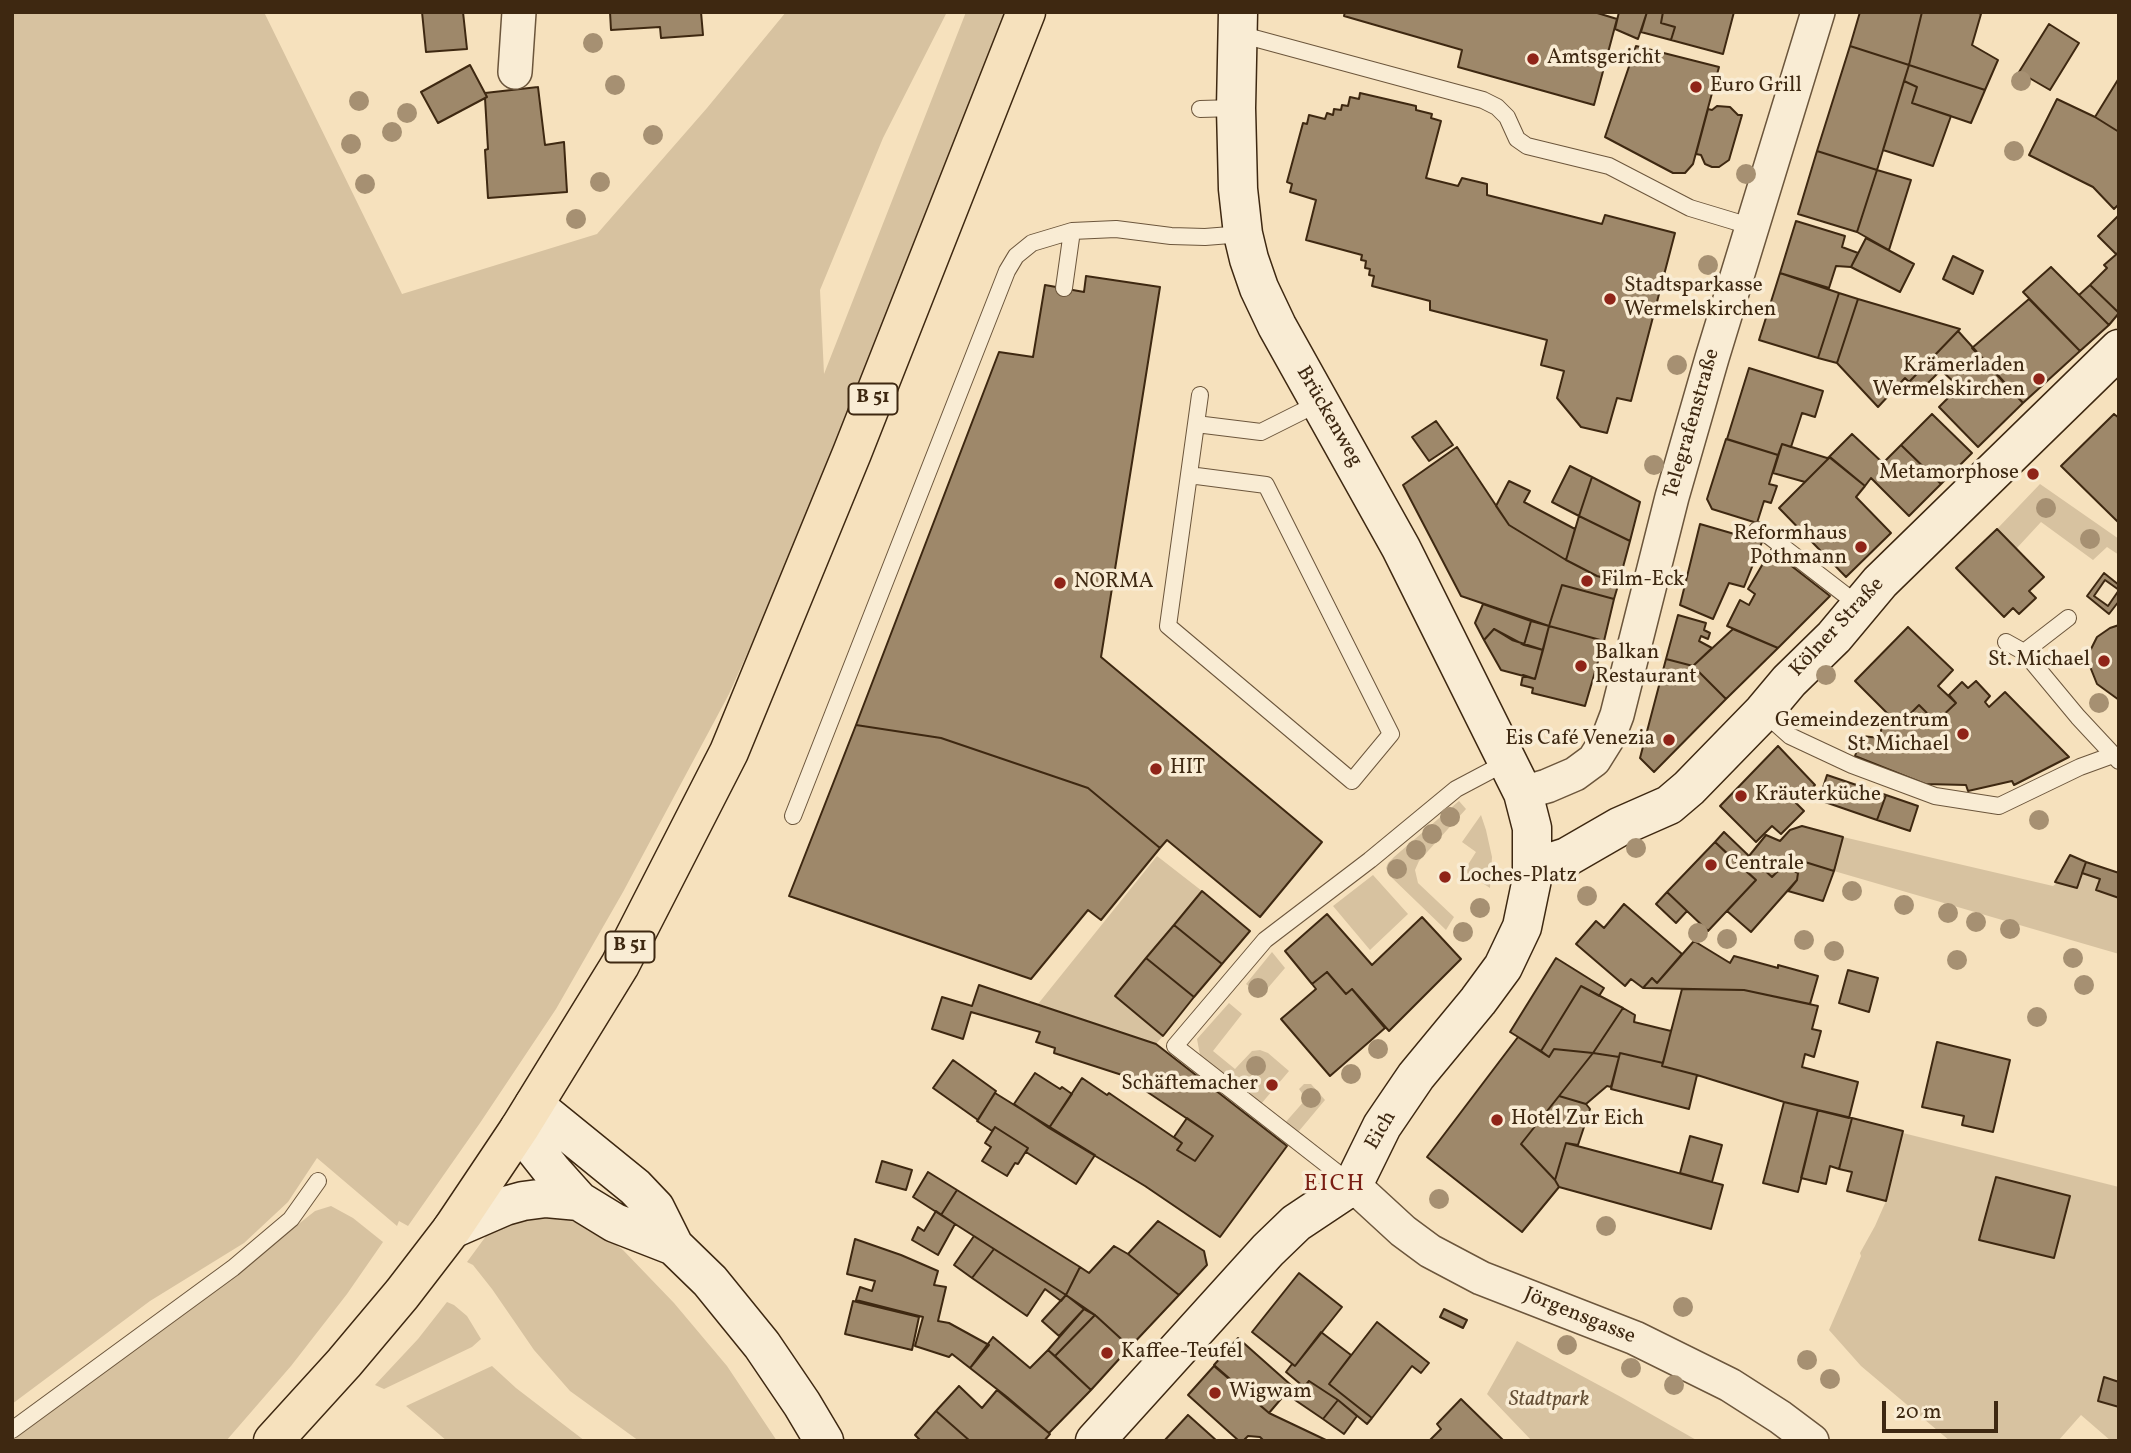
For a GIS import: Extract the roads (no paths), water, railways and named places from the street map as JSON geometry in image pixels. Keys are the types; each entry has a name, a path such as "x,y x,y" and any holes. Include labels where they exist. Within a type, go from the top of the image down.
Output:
{"main road":[{"name":"B 51","path":"273,1441 344,1363 444,1239 527,1117 620,965 729,752 852,453 1026,12"}],"street":[{"path":"515,72 519,12"},
{"name":"Telegrafenstraße","path":"1515,778 1547,786 1575,774 1594,760 1609,736 1617,715 1672,497 1818,12"},
{"name":"Brückenweg","path":"1238,23 1218,108 1238,189 1243,234 1259,288 1319,403 1401,548 1515,778"},
{"name":"Kölner Straße","path":"1533,868 1567,857 1619,827 1669,804 1689,789 1789,681 1834,637 1880,582 2119,349"},
{"name":"Eich","path":"1353,1185 1382,1126 1416,1076 1503,967 1522,927 1531,893 1532,828 1515,778"},
{"path":"527,1117 553,1172 579,1200 615,1223 674,1245"},
{"path":"527,1117 635,1187 654,1208 674,1245 710,1281 762,1345 824,1441"},
{"path":"1095,1441 1268,1250 1296,1223 1353,1185"},
{"name":"Jörgensgasse","path":"1353,1185 1430,1251 1481,1278 1635,1338 1730,1385 1780,1416 1812,1441"},
{"path":"444,1239 505,1206 546,1198 579,1200"}],"lane":[{"path":"1238,23 1339,60 1483,100 1497,107 1507,117 1517,139 1527,146 1608,166 1690,208 1753,227"},
{"path":"793,816 1007,271 1016,256 1032,243 1072,231 1116,229 1193,237 1243,234"},
{"path":"1064,288 1072,231"},
{"path":"1189,475 1266,485 1391,734 1352,781 1168,626 1200,395"},
{"path":"1196,424 1261,432 1319,403"},
{"path":"1756,530 1769,536 1861,607"},
{"path":"2024,652 2068,618"},
{"path":"1763,712 1790,736 1852,765 1935,796 1999,806 2080,767 2116,758 2024,652 2006,642"},
{"path":"1353,1185 1175,1046 1265,940 1457,789 1515,778"},
{"path":"12,1430 233,1268 291,1219 318,1181"}],"place":[{"name":"Amtsgericht","path":"1533,59"},
{"name":"Euro Grill","path":"1696,87"},
{"name":"Stadtsparkasse Wermelskirchen","path":"1610,299"},
{"name":"Krämerladen Wermelskirchen","path":"2039,379"},
{"name":"Metamorphose","path":"2033,474"},
{"name":"Reformhaus Pothmann","path":"1861,547"},
{"name":"Film-Eck","path":"1587,581"},
{"name":"NORMA","path":"1060,583"},
{"name":"St. Michael","path":"2104,661"},
{"name":"Balkan Restaurant","path":"1581,666"},
{"name":"Gemeindezentrum St. Michael","path":"1963,734"},
{"name":"Eis Café Venezia","path":"1669,740"},
{"name":"HIT","path":"1156,769"},
{"name":"Kräuterküche","path":"1741,796"},
{"name":"Centrale","path":"1711,865"},
{"name":"Loches-Platz","path":"1445,877"},
{"name":"Schäftemacher","path":"1272,1085"},
{"name":"Hotel Zur Eich","path":"1497,1120"},
{"name":"Kaffee-Teufel","path":"1107,1353"},
{"name":"Wigwam","path":"1215,1393"}],"district":[{"name":"EICH","path":"1335,1186"}],"park label":[{"name":"Stadtpark","path":"1549,1401"}]}
